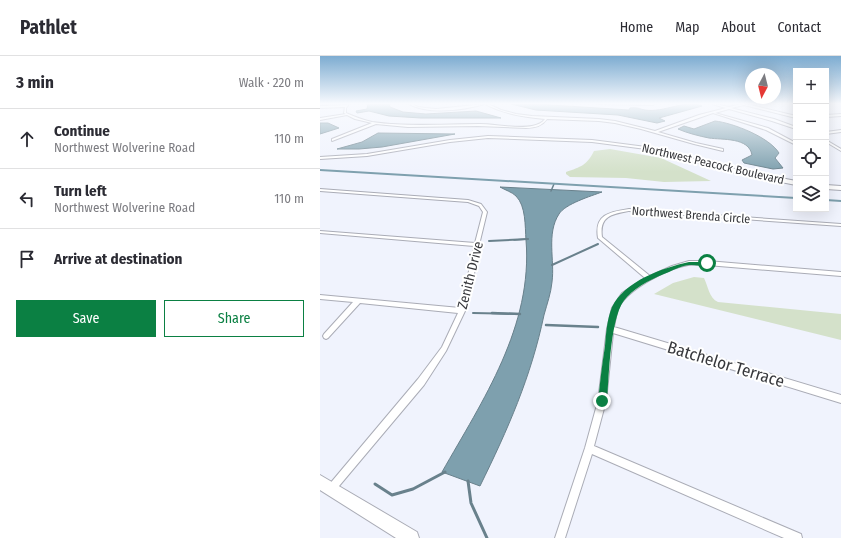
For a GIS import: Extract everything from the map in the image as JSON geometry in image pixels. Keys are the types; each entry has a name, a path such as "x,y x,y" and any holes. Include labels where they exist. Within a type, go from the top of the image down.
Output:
{"street":[{"path":"332,140 367,126"},
{"path":"469,126 530,126"},
{"path":"631,126 722,150"},
{"path":"655,132 672,126"},
{"path":"758,126 767,129 793,142"},
{"path":"829,133 840,131"},
{"name":"Northwest Peacock Boulevard","path":"320,158 368,155 457,140 488,137 592,141 653,150 731,170 793,182"},
{"path":"829,143 841,150"},
{"path":"829,187 841,188"},
{"name":"Zenith Drive","path":"320,190 463,200 477,203 485,212 477,245 470,286 462,311 444,349 421,382 325,486"},
{"name":"Northwest Brenda Circle","path":"649,278 600,238 598,230 601,221 608,215 629,210 841,224"},
{"path":"320,232 477,245"},
{"path":"560,538 589,448 602,401 610,329 615,308 624,295 649,278 674,267 689,264 715,264 841,274"},
{"path":"320,296 462,311"},
{"path":"326,336 358,301"},
{"name":"Batchelor Terrace","path":"610,329 841,399"},
{"path":"589,448 797,538"},
{"path":"325,486 411,538"}],"green space":[{"path":"610,149 661,158 711,181 664,182 626,178 570,177 566,174 566,172 580,167 586,162 594,151"},
{"path":"694,277 704,278 711,295 718,302 841,314 841,340 654,294 673,283"}],"water":[{"path":"320,126 336,126 339,128 320,134"},
{"path":"686,126 694,129 701,126 736,126 741,128 759,136 774,147 779,153 775,158 783,168 773,169 744,163 742,160 752,155 750,149 741,142 734,140 714,139 678,129"},
{"path":"378,133 455,134 382,147 337,149 362,142"},
{"path":"500,187 602,192 579,201 562,210 555,222 552,239 553,274 550,294 539,338 518,402 480,486 442,472 488,390 502,361 522,302 526,272 526,240 522,205 516,196"}],"waterway":[{"path":"320,170 793,198"},
{"path":"551,191 554,184"},
{"path":"829,200 841,201"},
{"path":"489,241 528,239 514,240"},
{"path":"552,265 598,244"},
{"path":"473,313 520,314 492,313"},
{"path":"546,325 598,327"},
{"path":"375,484 392,495 413,489 445,472"},
{"path":"468,481 471,503 487,538"}],"route":[{"path":"602,401 610,329 615,308 624,295 649,278 674,267 707,263"}]}
